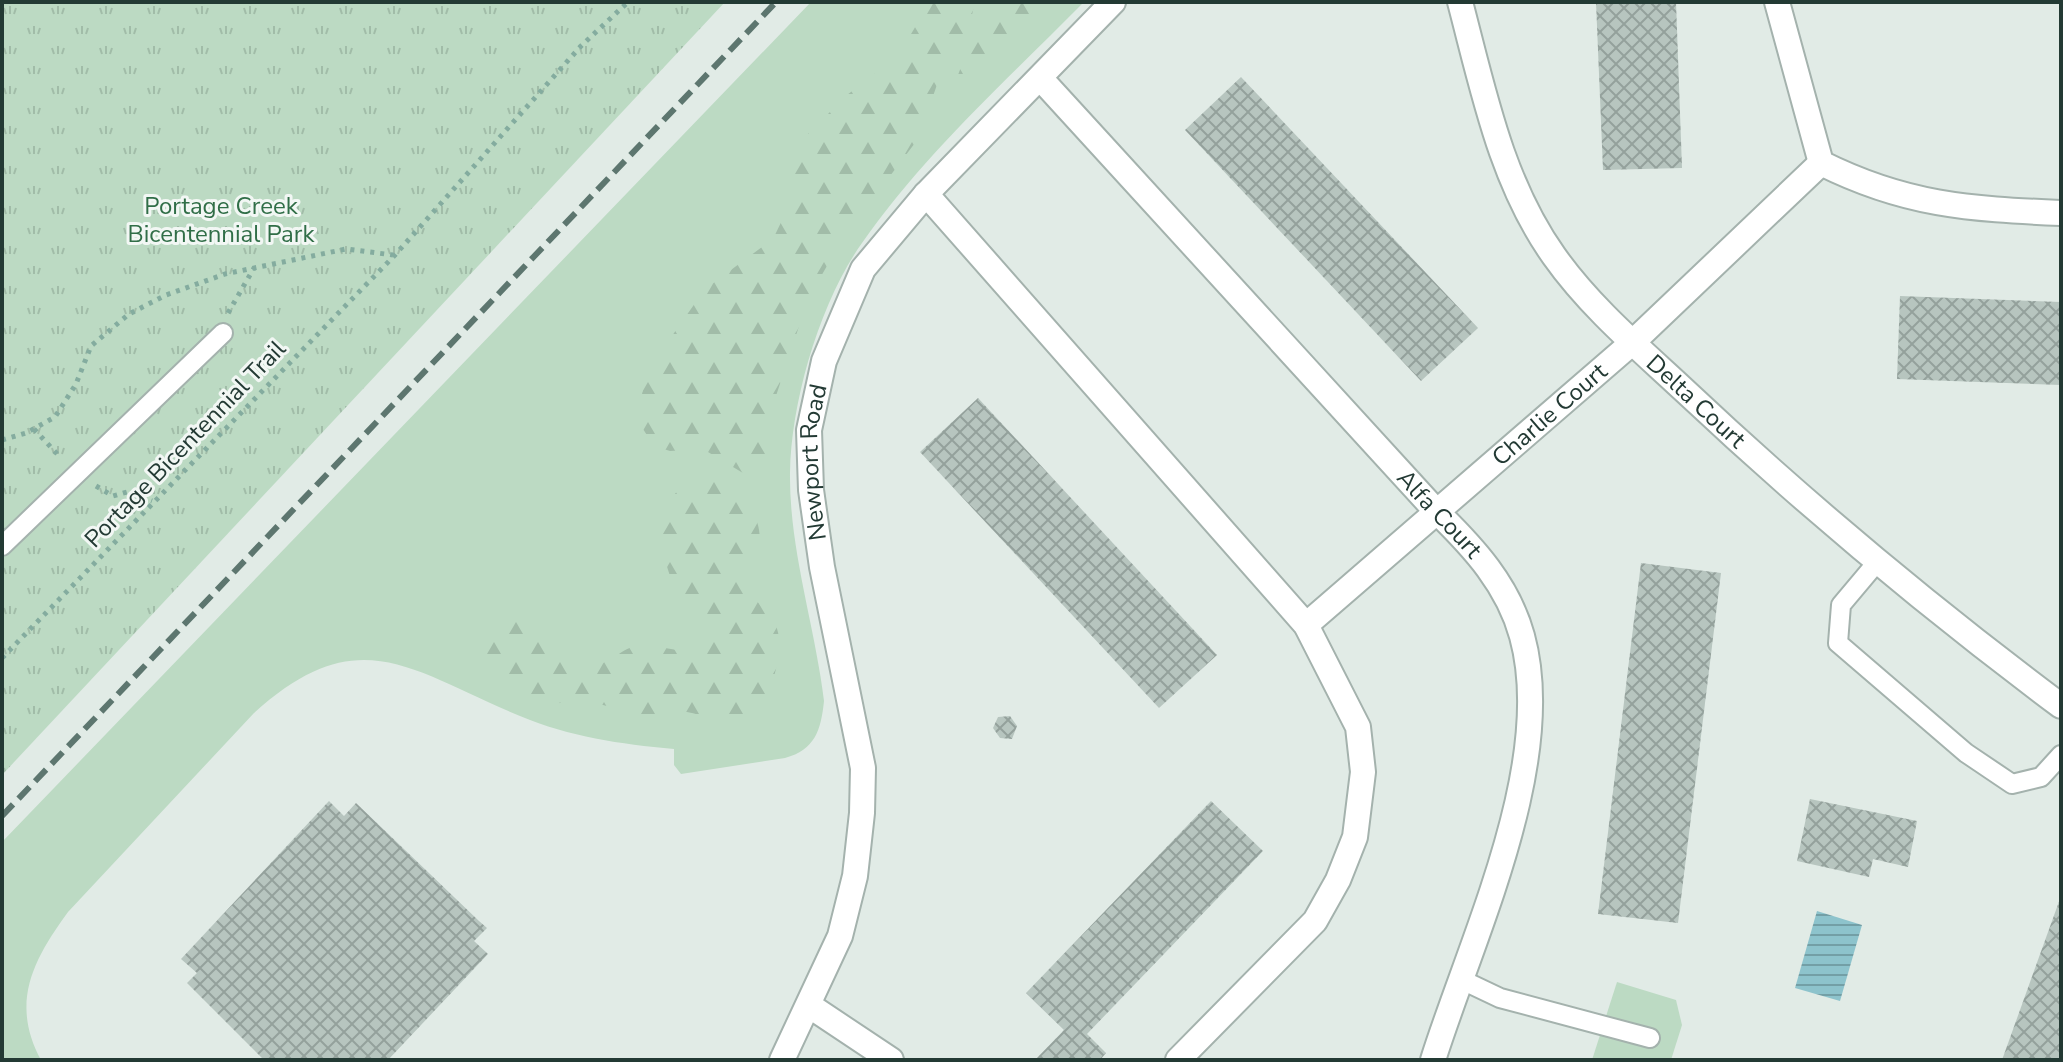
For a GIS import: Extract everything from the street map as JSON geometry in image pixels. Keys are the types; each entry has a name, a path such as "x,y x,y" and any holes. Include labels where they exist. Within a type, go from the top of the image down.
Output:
{"street":[{"name":"Newport Road","path":"782,1060 810,1006 840,936 855,876 863,768 822,567 811,490 809,430 824,361 863,269 926,194 1113,2"},
{"name":"Delta Court","path":"1460,2 1500,152 1554,256 1633,342 1748,450 1878,561 2061,706"},
{"path":"1777,2 1821,163 1867,186 1907,198 1965,207 2061,213"},
{"name":"Alfa Court","path":"1041,79 1437,512 1479,553 1503,591 1522,636 1530,681 1529,732 1517,801 1498,873 1433,1060"},
{"name":"Charlie Court","path":"1306,625 1633,342 1821,163"},
{"path":"926,194 1306,625 1358,727 1363,772 1355,837 1338,880 1315,921 1178,1060"},
{"path":"810,1006 891,1060"}],"lane":[{"path":"2,546 223,333"},
{"path":"1878,561 1841,605 1838,643 1966,753 2012,784 2041,777 2061,755"},
{"path":"1460,979 1500,998 1650,1038"}],"path":[{"name":"Portage Bicentennial Trail","path":"2,658 395,255 581,46 628,2"},
{"path":"2,440 34,429 55,417 76,384 91,346 129,314 181,289 254,268 346,249 395,255"},
{"path":"223,333 227,314 254,268"},
{"path":"34,429 76,475 113,496 127,492 152,501"}],"green space":[{"name":"Portage Creek Bicentennial Park","path":"2,2 725,2 2,775"},
{"path":"811,2 1084,2 939,148 886,210 847,267 821,323 802,384 790,473 798,559 824,701 821,721 810,744 785,758 681,774 674,765 674,749 615,742 558,729 520,716 416,670 386,662 356,660 325,667 291,684 254,713 68,912 45,947 30,983 27,1020 41,1060 2,1060 2,842"},
{"path":"930,2 975,2 967,36 939,79 918,139 843,238 808,299 771,411 768,451 759,470 743,473 703,449 670,451 654,446 643,429 641,416 641,398 648,370 705,289 773,239 787,210 794,167 803,139 847,95 898,56"},
{"path":"998,2 1053,2 977,81 966,85 958,75 961,67"},
{"path":"705,479 738,494 758,524 759,548 752,568 751,587 775,624 779,654 770,689 752,715 733,721 677,711 645,716 594,703 543,702 522,696 497,678 483,655 483,642 490,629 503,617 520,618 542,627 569,658 587,666 601,664 636,646 681,650 698,645 705,637 703,630 674,585 664,554 663,537 668,505 677,492 689,483"},
{"path":"1617,982 1676,1000 1682,1025 1671,1060 1592,1060"}],"water":[{"path":"1817,911 1862,925 1840,1001 1795,988"}],"building":[{"path":"1596,2 1676,2 1682,168 1603,170"},
{"path":"1241,77 1478,328 1421,381 1185,130"},
{"path":"1900,296 2061,302 2061,385 1897,379"},
{"path":"978,398 1217,655 1159,708 920,452"},
{"path":"1641,563 1721,573 1678,923 1598,914"},
{"path":"1010,716 1017,726 1012,739 1000,738 993,728 998,717"},
{"path":"1810,799 1917,821 1908,867 1873,859 1869,877 1797,861"},
{"path":"329,801 344,816 356,803 487,928 474,941 488,954 388,1060 264,1060 187,983 197,973 181,959"},
{"path":"1211,801 1263,851 1087,1034 1106,1053 1100,1060 1035,1060 1064,1030 1026,993"},
{"path":"2061,896 2061,1060 2002,1060"}],"railway":[{"path":"2,816 776,2"}]}
